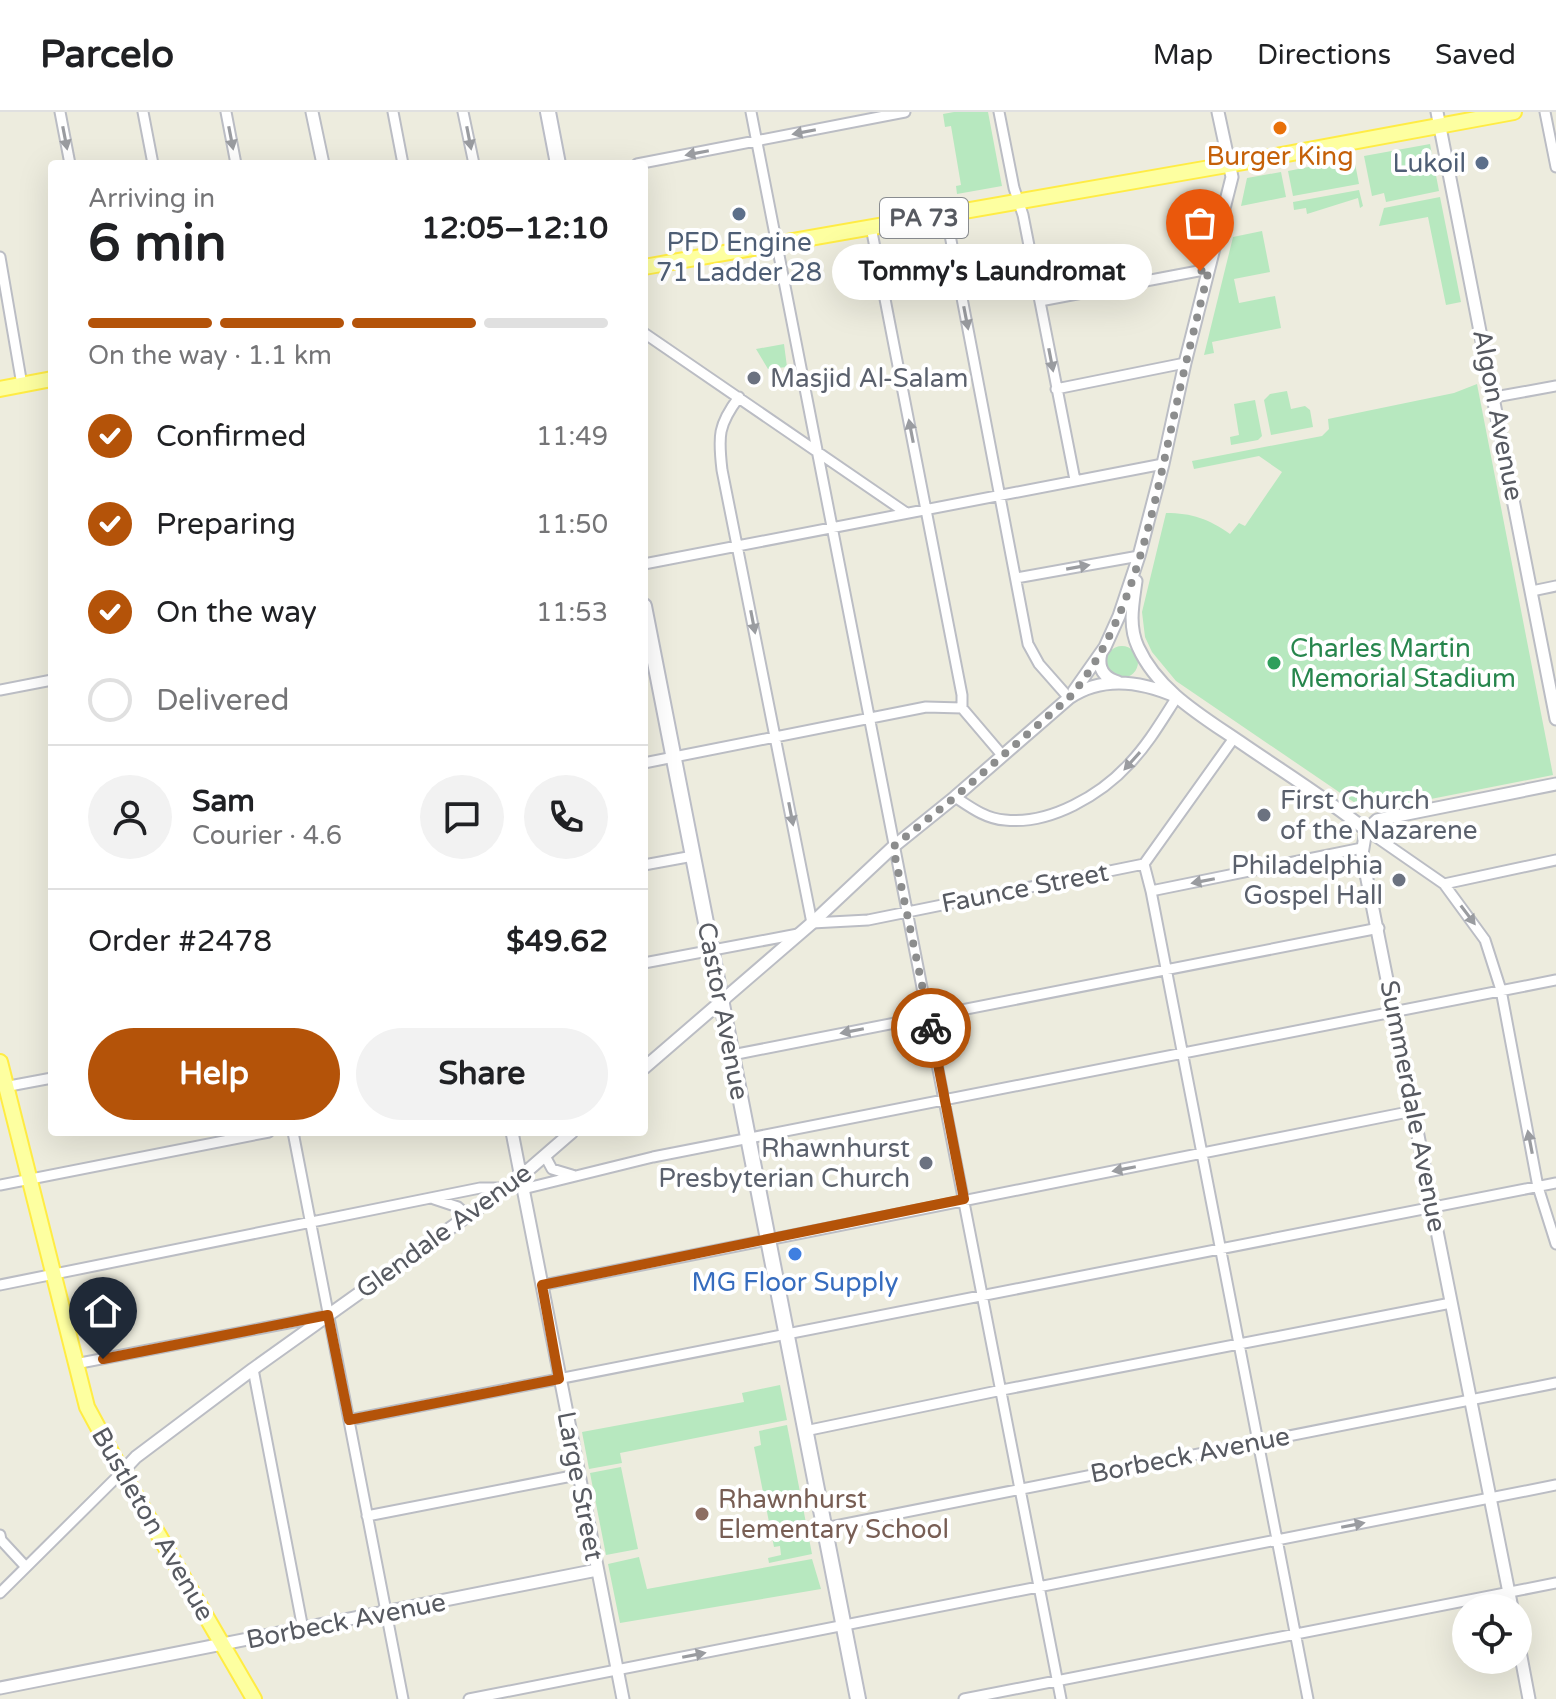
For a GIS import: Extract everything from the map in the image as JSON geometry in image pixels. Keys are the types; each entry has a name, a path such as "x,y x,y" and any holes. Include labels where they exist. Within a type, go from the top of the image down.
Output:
{"main road":[{"path":"548,112 557,160"},
{"name":"PA 73","path":"648,266 1230,164 1439,119 1514,112"},
{"path":"0,389 48,380"},
{"name":"Castor Avenue","path":"649,662 674,757 858,1699"},
{"name":"Bustleton Avenue","path":"0,1062 3,1088 30,1179 87,1407 254,1699"}],"street":[{"path":"60,112 69,160"},
{"path":"143,112 152,160"},
{"path":"226,112 235,160"},
{"path":"312,112 322,160"},
{"path":"393,112 402,160"},
{"path":"463,112 473,160"},
{"path":"751,112 1061,1699"},
{"path":"648,162 905,112"},
{"path":"999,112 1075,480"},
{"path":"1069,698 1103,649 1119,616 1139,556 1163,464 1232,177 1218,112"},
{"path":"1545,112 1556,167"},
{"name":"Algon Avenue","path":"1439,119 1556,719"},
{"path":"946,214 1028,644 1069,698"},
{"path":"871,227 962,695 962,708 1002,755"},
{"path":"0,257 22,385"},
{"path":"1040,301 1209,269"},
{"path":"648,336 905,512"},
{"path":"1056,389 1185,363"},
{"path":"1495,397 1556,386"},
{"path":"739,397 723,420 719,441 724,479 812,923"},
{"path":"648,563 1163,464"},
{"path":"1016,578 1139,556"},
{"path":"648,1065 812,923 893,847 1069,698 1090,686 1135,677 1142,660 1132,618 1139,556"},
{"path":"1532,591 1556,586"},
{"path":"1177,697 1153,686 1111,680 1102,671 1100,662 1103,649 1121,639 1132,642 1152,673 1177,697 1444,884 1485,940 1501,990 1538,1187 1556,1244"},
{"path":"0,690 48,681"},
{"path":"955,797 982,814 1003,820 1023,820 1064,809 1112,780 1129,764 1177,697"},
{"path":"648,762 926,707 962,708"},
{"path":"1234,738 1144,864 1308,1699"},
{"path":"1366,830 1377,820 1556,784"},
{"name":"Summerdale Avenue","path":"1366,830 1362,848 1509,1593"},
{"path":"1151,891 1362,848"},
{"path":"648,864 693,856"},
{"path":"1444,884 1556,860"},
{"name":"Faunce Street","path":"812,923 868,920 1144,864"},
{"path":"732,1055 1379,928"},
{"path":"648,962 798,934"},
{"path":"522,1184 1556,980"},
{"path":"3,1088 48,1079"},
{"path":"542,1285 1413,1111"},
{"path":"0,1185 249,1136"},
{"path":"294,1136 403,1699"},
{"name":"Large Street","path":"513,1136 623,1699"},
{"name":"Glendale Avenue","path":"122,1472 136,1457 328,1315 506,1188 522,1184 545,1156 568,1136"},
{"path":"545,1156 552,1169 576,1175"},
{"path":"349,1420 1556,1183"},
{"path":"0,1285 480,1188 506,1188"},
{"path":"431,1198 458,1207 468,1216"},
{"path":"805,1431 1451,1303"},
{"path":"75,1364 328,1315"},
{"path":"253,1369 303,1629"},
{"name":"Borbeck Avenue","path":"825,1528 1556,1383"},
{"path":"0,1593 122,1472"},
{"path":"367,1516 577,1475"},
{"path":"469,1699 1556,1485"},
{"path":"0,1535 26,1567"},
{"name":"Borbeck Avenue","path":"0,1688 597,1570"},
{"path":"964,1699 1556,1583"},
{"path":"1524,1674 1529,1699"}],"green space":[{"path":"988,112 1002,186 957,194 956,186 961,185 951,126 945,127 943,114"},
{"path":"1430,144 1439,191 1386,202 1384,193 1372,196 1364,156"},
{"path":"1354,158 1359,184 1293,196 1288,171"},
{"path":"1281,172 1286,197 1241,206 1247,178"},
{"path":"1359,190 1363,206 1360,208 1358,198 1307,214 1306,208 1294,210 1293,202"},
{"path":"1440,197 1461,302 1446,305 1428,217 1379,226 1384,208"},
{"path":"1262,231 1270,272 1234,279 1239,303 1275,296 1281,328 1212,342 1214,353 1204,355 1233,237"},
{"path":"784,344 787,367 768,369 756,349"},
{"path":"1477,384 1553,775 1375,810 1361,807 1176,681 1152,652 1145,637 1142,612 1166,513 1200,518 1230,534 1239,523 1245,526 1282,472 1259,456 1194,469 1192,461 1322,436 1329,429 1328,419 1454,393"},
{"path":"1287,391 1291,409 1305,406 1310,410 1313,427 1271,435 1264,400 1270,394"},
{"path":"1255,400 1262,436 1258,440 1231,445 1230,437 1239,435 1234,404"},
{"path":"1122,646 1133,651 1138,662 1133,673 1122,678 1111,673 1106,662 1111,651"},
{"path":"780,1385 787,1420 620,1453 622,1463 589,1469 582,1432 744,1402 742,1393"},
{"path":"787,1425 812,1554 769,1563 768,1558 781,1555 780,1546 774,1547 754,1447 761,1445 759,1431"},
{"path":"621,1467 638,1549 606,1555 590,1473"},
{"path":"639,1557 647,1589 812,1559 821,1589 620,1623 608,1564"}],"way so far":[{"path":"931,1028 893,847 1069,698 1108,641 1139,556 1163,464 1209,269 1200,271"}],"place":[{"name":"Burger King","path":"1280,128"},
{"name":"Lukoil","path":"1482,163"},
{"name":"PFD Engine 71 Ladder 28","path":"739,214"},
{"name":"Tommy's Laundromat","path":"1200,271"},
{"name":"Masjid Al-Salam","path":"754,378"},
{"name":"Charles Martin Memorial Stadium","path":"1274,663"},
{"name":"First Church of the Nazarene","path":"1264,815"},
{"name":"Philadelphia Gospel Hall","path":"1399,880"},
{"name":"Rhawnhurst Presbyterian Church","path":"926,1163"},
{"name":"MG Floor Supply","path":"795,1254"},
{"name":"Rhawnhurst Elementary School","path":"702,1514"}],"route":[{"path":"103,1359 328,1315 349,1420 559,1379 542,1285 964,1199 931,1028"}]}
